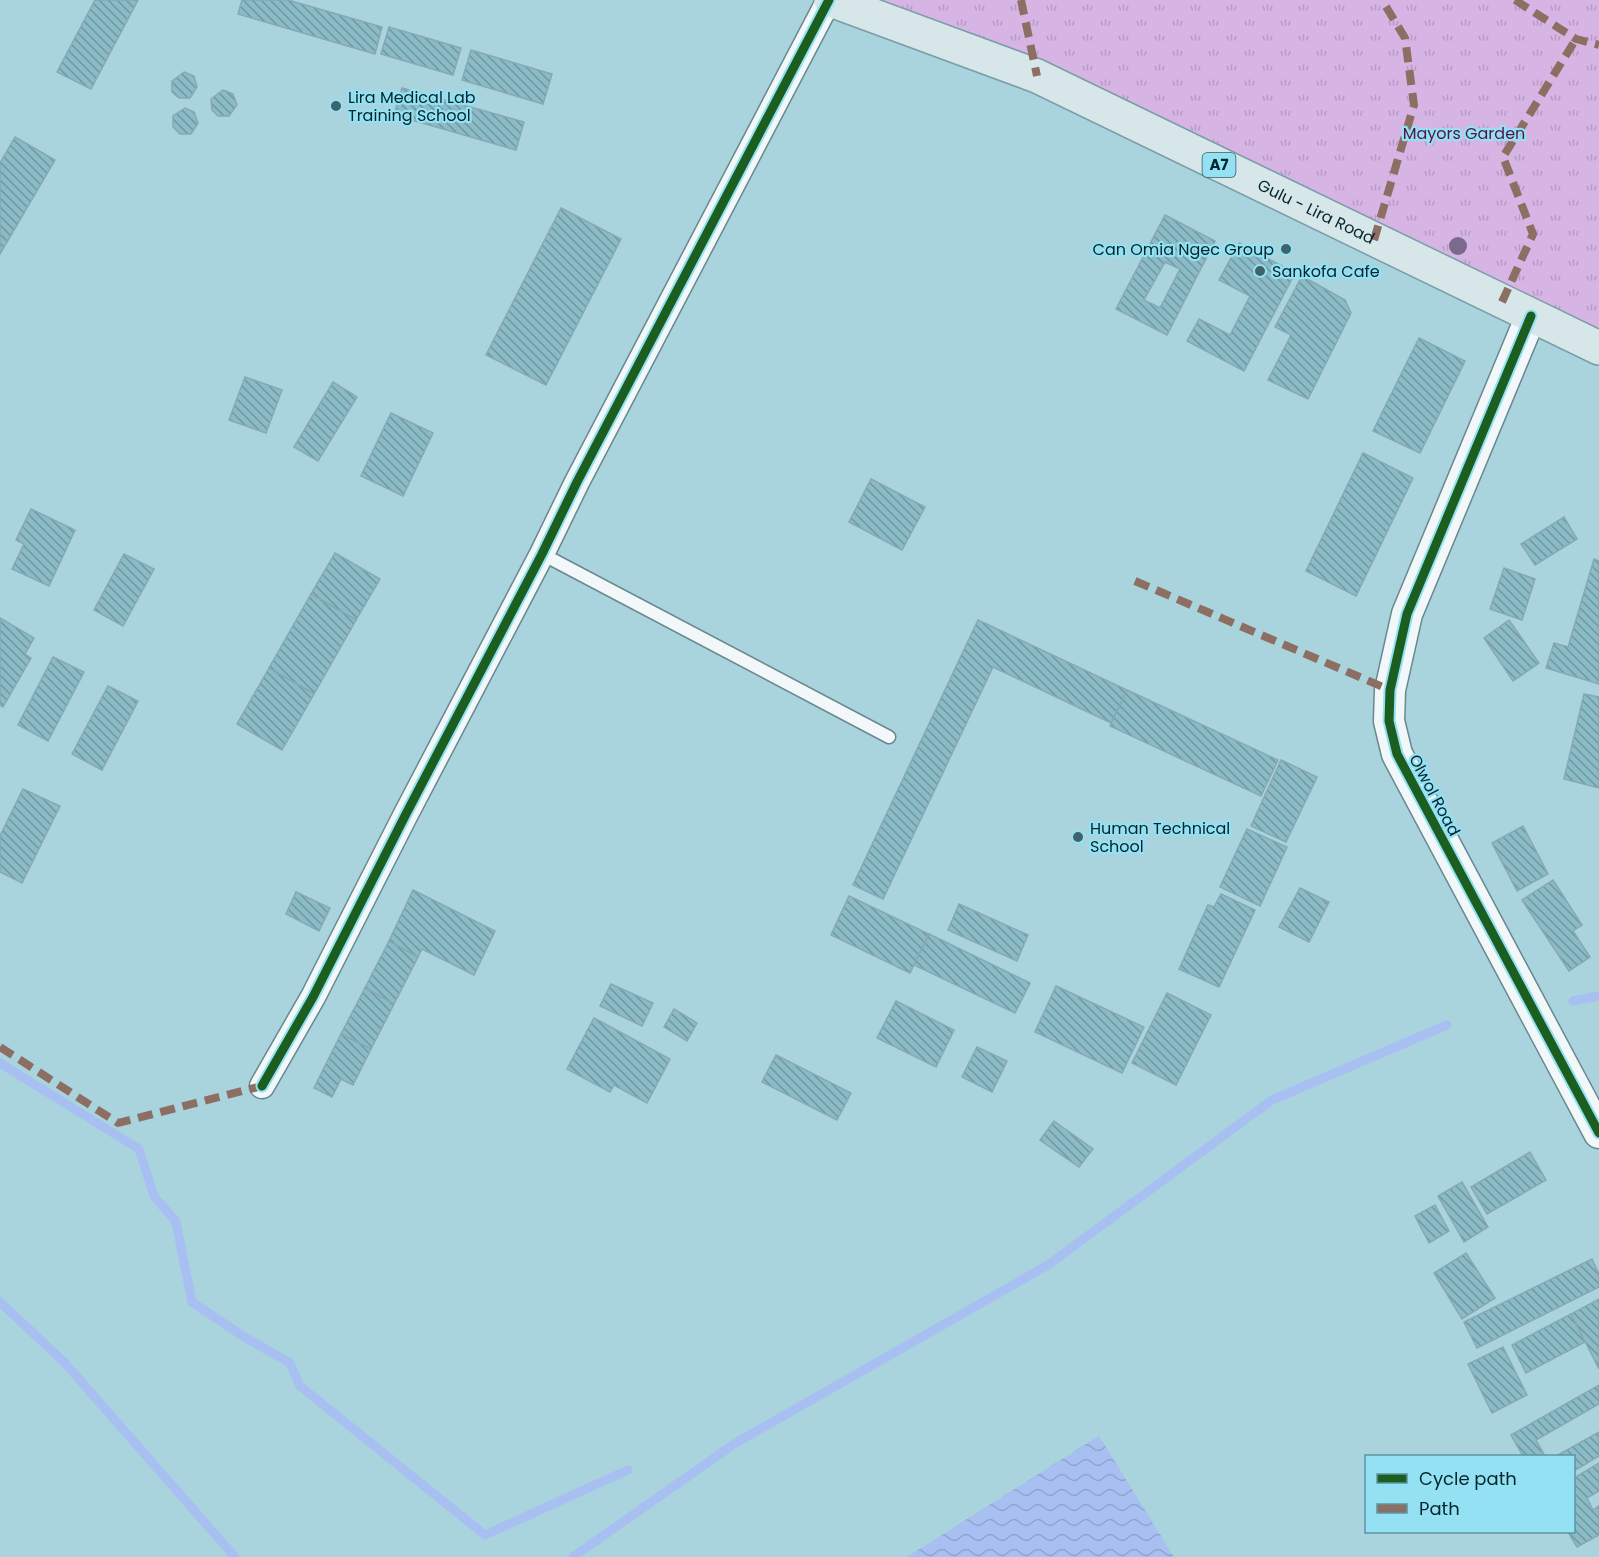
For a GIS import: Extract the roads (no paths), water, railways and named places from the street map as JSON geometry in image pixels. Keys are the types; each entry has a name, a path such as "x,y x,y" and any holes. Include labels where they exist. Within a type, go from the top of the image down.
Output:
{"main road":[{"name":"Gulu - Lira Road","path":"830,0 1037,76 1599,348"}],"street":[{"path":"262,1086 313,997 406,813 542,554 582,471 830,0"},
{"name":"Olwol Road","path":"1531,316 1407,614 1390,690 1389,721 1397,754 1599,1133"}],"lane":[{"path":"542,554 889,737"}],"water":[{"path":"1099,1436 1174,1557 907,1557"}],"waterway":[{"path":"1573,1001 1599,996"},
{"path":"573,1557 734,1444 1048,1265 1272,1100 1447,1025"},
{"path":"0,1063 139,1149 154,1196 176,1222 192,1302 246,1338 290,1363 300,1386 485,1535 628,1470"},
{"path":"0,1302 64,1362 235,1557"}],"place":[{"name":"Lira Medical Lab Training School","path":"336,106"},
{"name":"Can Omia Ngec Group","path":"1286,249"},
{"name":"Sankofa Cafe","path":"1260,271"},
{"name":"Human Technical School","path":"1078,837"}],"park label":[{"name":"Mayors Garden","path":"1464,133"}]}
